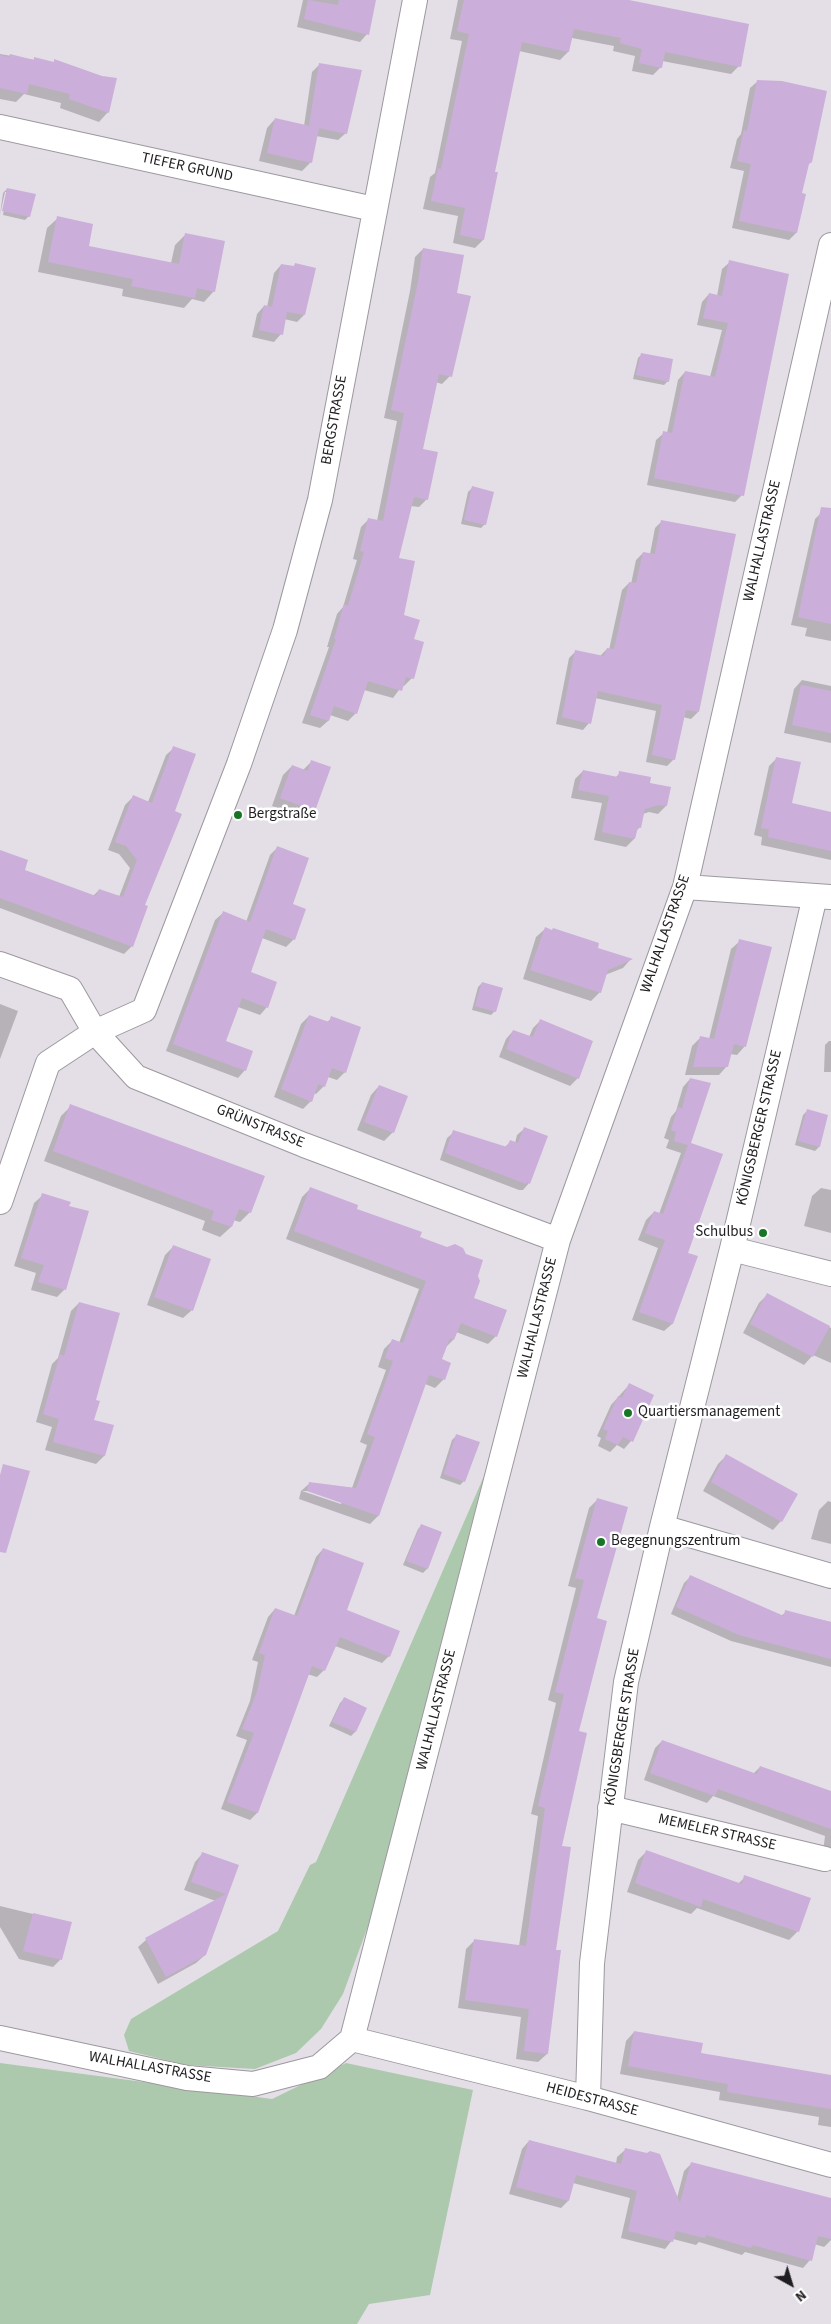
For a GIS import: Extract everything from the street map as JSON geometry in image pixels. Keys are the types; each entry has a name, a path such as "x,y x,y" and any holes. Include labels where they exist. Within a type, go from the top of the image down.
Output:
{"street":[{"name":"BERGSTRASSE","path":"0,1202 48,1063 95,1032 144,1010 239,764 285,630 320,500 415,0"},
{"name":"TIEFER GRUND","path":"0,127 374,209"},
{"name":"WALHALLASTRASSE","path":"0,2038 187,2078 253,2084 319,2067 352,2039 558,1240 684,887 831,245"},
{"path":"684,887 823,896"},
{"name":"KÖNIGSBERGER STRASSE","path":"588,2098 592,1963 626,1682 662,1527 823,896"},
{"name":"GRÜNSTRASSE","path":"0,964 70,989 95,1032 136,1077 304,1145 558,1240"},
{"path":"732,1249 831,1274"},
{"path":"662,1527 831,1576"},
{"name":"MEMELER STRASSE","path":"610,1808 824,1858"},
{"name":"HEIDESTRASSE","path":"352,2039 588,2098 831,2165"}],"green space":[{"path":"484,1476 371,1918 343,1994 321,2029 296,2053 255,2069 186,2065 129,2051 124,2035 131,2019 278,1931 310,1865 316,1862"},
{"path":"0,2063 272,2099 346,2063 473,2090 430,2295 369,2304 357,2324 0,2324"}],"building":[{"path":"308,0 338,5 339,0 376,0 369,35 304,19"},
{"path":"464,0 629,0 749,24 741,67 665,52 662,68 639,63 642,49 620,43 621,38 574,29 569,52 522,42 495,172 498,172 484,240 460,235 465,208 431,201 438,168 441,169 469,34 457,31"},
{"path":"10,54 34,60 34,57 54,62 54,59 102,76 117,78 109,113 69,99 70,94 29,84 27,94 0,88 0,55 9,57"},
{"path":"319,63 362,70 347,134 309,126"},
{"path":"757,80 782,81 827,91 812,162 809,164 802,193 806,194 797,233 739,221 751,164 737,161 744,130 747,131"},
{"path":"275,118 319,128 312,163 267,153"},
{"path":"7,188 36,194 30,217 2,211"},
{"path":"57,216 93,224 89,246 179,264 185,233 225,241 215,292 197,288 195,298 131,286 133,279 48,262"},
{"path":"423,248 464,255 457,293 471,296 452,377 439,374 423,449 438,452 428,500 414,497 399,558 415,561 404,615 420,620 414,639 424,642 414,679 406,677 402,691 368,681 357,714 334,706 329,721 310,715 336,639 334,639 344,604 348,606 364,552 360,551 368,518 383,521 404,413 391,410 418,282"},
{"path":"729,260 789,274 744,496 654,478 663,431 672,433 685,371 715,377 728,323 703,318 709,293 722,296"},
{"path":"295,263 316,268 305,315 287,312 283,335 259,330 264,305 272,307 281,264 294,266"},
{"path":"641,353 673,359 669,382 636,375"},
{"path":"472,486 494,492 486,525 464,520"},
{"path":"821,507 831,508 831,624 798,617"},
{"path":"661,520 736,534 699,712 686,710 675,760 652,755 662,705 598,691 591,724 562,717 575,650 604,656 607,648 614,649 629,582 636,583 643,552 655,554"},
{"path":"801,685 831,691 831,733 792,725"},
{"path":"173,746 196,754 175,811 182,814 145,905 148,906 133,947 0,898 0,850 28,860 25,870 96,896 99,889 123,897 137,860 126,846 115,842 133,795 152,803"},
{"path":"776,757 801,762 792,803 831,812 831,851 768,837 769,829 761,828"},
{"path":"311,760 331,767 315,811 280,798 292,765 308,771"},
{"path":"583,770 618,777 619,771 651,777 650,783 671,787 667,806 658,805 645,809 641,828 638,827 635,839 602,832 609,796 578,790"},
{"path":"277,846 309,858 293,904 306,909 295,940 266,929 251,972 277,982 268,1008 242,998 226,1041 253,1051 246,1071 173,1044 223,911 250,922"},
{"path":"545,927 599,943 598,948 633,959 608,970 601,993 530,970"},
{"path":"739,939 772,947 746,1047 734,1044 728,1067 693,1067 700,1036 714,1039"},
{"path":"482,982 503,988 496,1012 475,1006"},
{"path":"309,1015 329,1022 331,1016 361,1027 346,1073 332,1068 325,1087 318,1084 312,1102 281,1089"},
{"path":"540,1019 593,1041 579,1079 506,1049 513,1030 533,1037"},
{"path":"690,1078 711,1083 691,1143 723,1154 688,1253 698,1256 673,1324 639,1312 665,1240 645,1233 654,1211 663,1214 688,1145 674,1141 676,1132 671,1130 678,1107 682,1109"},
{"path":"379,1085 408,1096 394,1133 364,1122"},
{"path":"70,1104 265,1176 251,1213 239,1209 232,1227 211,1220 214,1211 53,1151"},
{"path":"807,1109 828,1115 820,1147 798,1141"},
{"path":"524,1127 548,1136 530,1184 445,1153 453,1130 507,1147 510,1140 518,1143"},
{"path":"310,1187 358,1205 357,1209 422,1232 420,1237 447,1247 455,1244 463,1248 466,1254 483,1260 478,1276 480,1281 474,1298 507,1310 497,1337 461,1323 454,1340 450,1338 442,1359 451,1363 445,1380 429,1375 379,1516 307,1491 309,1482 356,1488 375,1437 367,1434 393,1361 385,1358 392,1339 403,1343 426,1281 294,1231"},
{"path":"42,1193 71,1202 69,1206 89,1211 66,1290 38,1282 44,1265 21,1258"},
{"path":"173,1245 211,1259 193,1311 154,1297"},
{"path":"767,1293 830,1326 813,1357 750,1324"},
{"path":"79,1302 120,1313 96,1400 100,1401 94,1420 114,1425 105,1456 53,1442 59,1419 43,1414 60,1354 64,1356"},
{"name":"Quartiersmanagement","path":"629,1383 654,1395 633,1442 623,1437 618,1445 605,1439 608,1431 603,1429 618,1396 622,1398"},
{"path":"456,1434 480,1442 465,1482 444,1474"},
{"path":"726,1454 798,1494 782,1522 711,1482"},
{"path":"3,1464 30,1471 6,1553 0,1552 0,1475"},
{"path":"597,1498 628,1507 597,1618 607,1621 579,1731 587,1733 562,1846 571,1847 556,1950 561,1950 548,2054 524,2051 529,2009 465,2000 474,1939 526,1946 545,1808 538,1806 564,1694 555,1692 584,1580 575,1578"},
{"path":"421,1524 442,1532 428,1569 406,1561"},
{"path":"323,1548 364,1563 347,1610 400,1631 390,1657 340,1637 325,1671 312,1666 258,1813 227,1802 254,1733 242,1729 257,1692 265,1655 259,1653 275,1608 297,1616"},
{"path":"690,1575 784,1616 785,1610 831,1622 831,1659 739,1635 676,1607"},
{"path":"344,1697 367,1708 356,1732 332,1722"},
{"path":"662,1740 757,1774 760,1766 831,1791 831,1829 718,1789 715,1796 650,1773"},
{"path":"646,1850 742,1884 744,1875 811,1898 799,1932 703,1899 701,1907 635,1883"},
{"path":"202,1852 239,1865 206,1955 166,1977 145,1938 226,1894 191,1882"},
{"path":"33,1913 72,1922 62,1960 23,1951"},
{"path":"634,2031 703,2043 701,2053 831,2075 831,2109 727,2092 728,2084 628,2066"},
{"path":"529,2140 621,2164 625,2148 660,2154 680,2203 691,2162 831,2198 831,2239 818,2236 812,2261 752,2245 751,2248 706,2235 705,2238 676,2231 673,2242 628,2231 637,2191 576,2175 569,2201 516,2187"}],"place":[{"name":"Bergstraße","path":"238,815"},
{"name":"Schulbus","path":"763,1233"},
{"name":"Quartiersmanagement","path":"628,1413"},
{"name":"Begegnungszentrum","path":"601,1542"}]}
